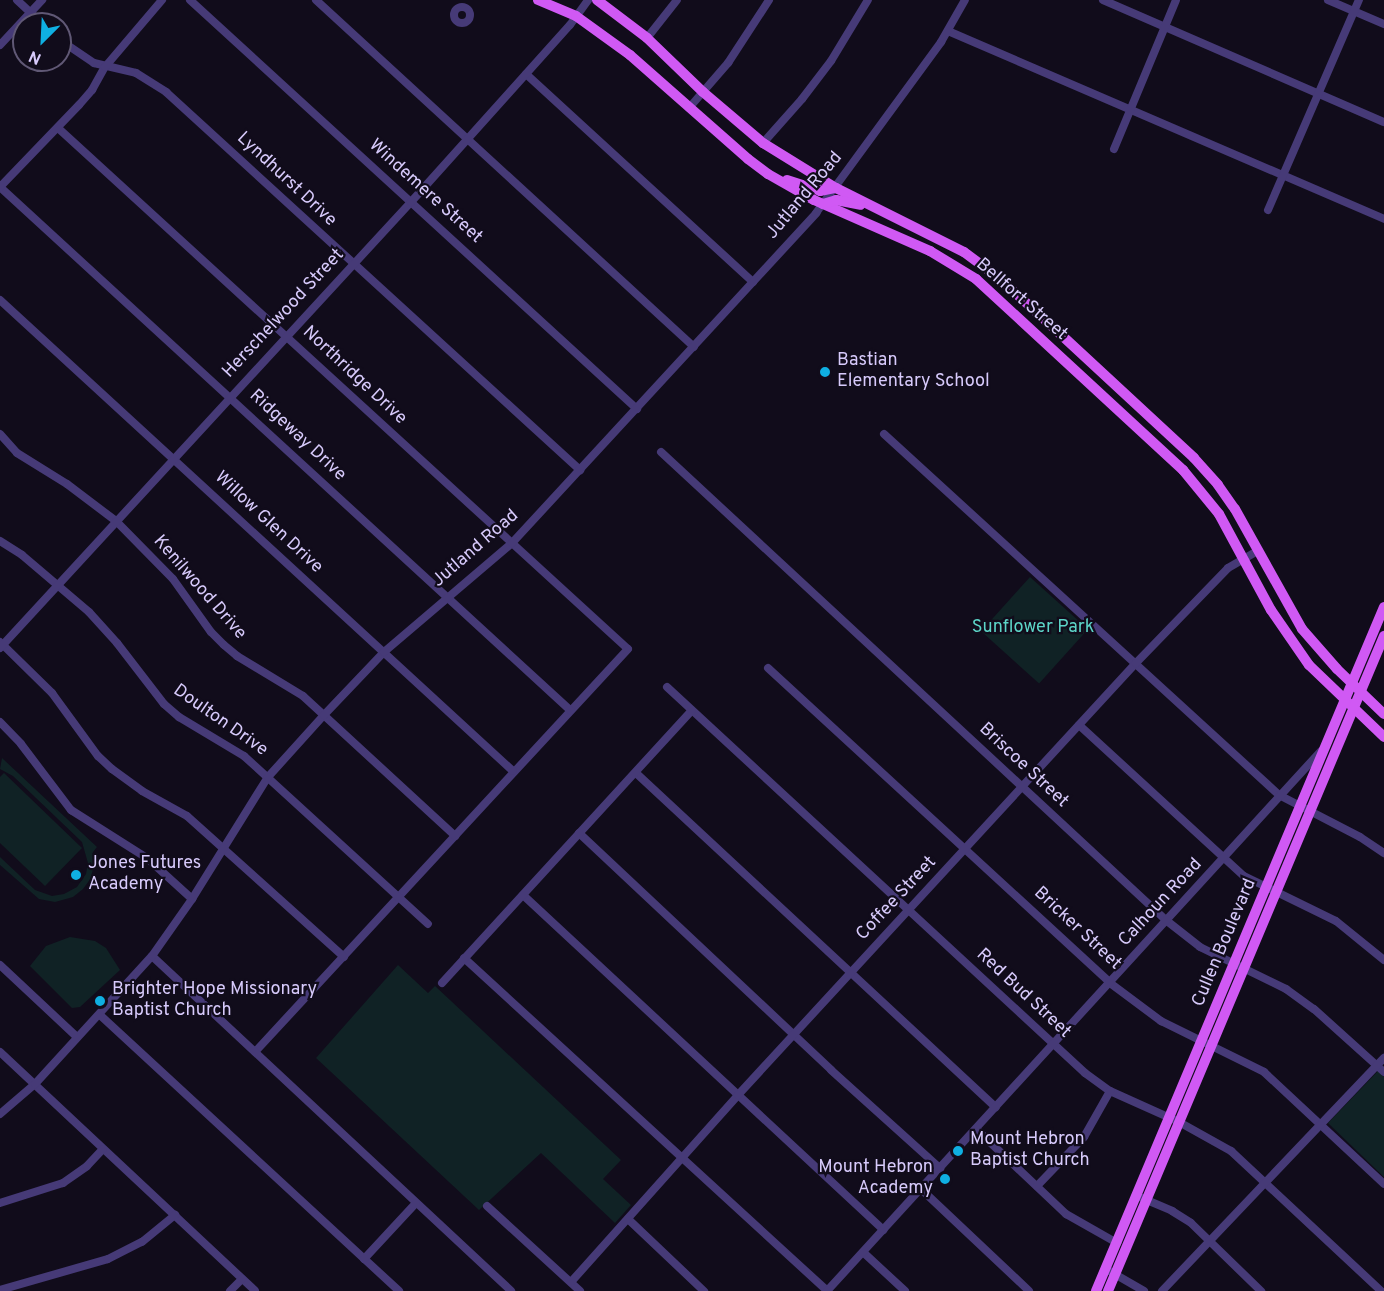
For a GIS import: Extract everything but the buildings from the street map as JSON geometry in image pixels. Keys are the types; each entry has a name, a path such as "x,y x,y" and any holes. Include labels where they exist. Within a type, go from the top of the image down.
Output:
{"main road":[{"name":"Bellfort Street","path":"538,0 576,16 630,55 688,108 768,174 823,204 905,238 976,279 1183,470 1219,514 1271,610 1309,665 1353,710 1384,737"},
{"name":"Bellfort Street","path":"597,0 647,38 703,92 763,143 836,188 942,239 985,267 1056,330 1194,458 1235,509 1286,603 1316,647 1384,714"},
{"path":"768,174 816,190 836,188"},
{"path":"823,204 836,200 879,209"},
{"path":"905,238 911,224"},
{"path":"976,279 985,267"},
{"path":"1045,341 1056,330"},
{"path":"1115,405 1124,393"},
{"path":"1183,470 1194,458"},
{"path":"1271,610 1286,603"},
{"name":"Cullen Boulevard","path":"1304,811 1324,748 1384,607"},
{"name":"Cullen Boulevard","path":"1096,1291 1111,1271 1304,811 1353,710 1384,636"},
{"name":"Cullen Boulevard","path":"1108,1291 1111,1271"}],"street":[{"path":"17,0 30,12 42,0"},
{"path":"0,187 92,90 105,66 162,0"},
{"name":"Windemere Street","path":"190,0 637,409"},
{"path":"316,0 694,347"},
{"name":"Herschelwood Street","path":"1,644 411,202 526,74 588,0"},
{"path":"647,38 677,0"},
{"path":"688,108 749,35 769,0"},
{"path":"763,143 824,70 868,0"},
{"name":"Jutland Road","path":"0,1114 35,1084 152,956 192,899 268,777 324,715 384,652 512,543 823,204 948,31 965,0"},
{"path":"1103,0 1384,122"},
{"path":"1114,149 1176,0"},
{"path":"1328,0 1384,24"},
{"path":"1268,210 1359,0"},
{"path":"948,31 1384,219"},
{"path":"0,45 12,32"},
{"name":"Lyndhurst Drive","path":"72,50 105,66 136,73 160,87 580,470"},
{"path":"526,74 753,282"},
{"name":"Northridge Drive","path":"58,128 628,649 570,711"},
{"name":"Ridgeway Drive","path":"0,187 570,711"},
{"name":"Willow Glen Drive","path":"0,300 513,771"},
{"name":"Kenilwood Drive","path":"0,434 17,453 67,484 116,521 173,579 211,632 224,645 237,656 303,696 455,836"},
{"path":"884,434 1279,795 1304,811 1360,837 1384,853"},
{"name":"Briscoe Street","path":"661,452 1167,921 1200,947 1286,989 1314,1009 1384,1072"},
{"name":"Doulton Drive","path":"0,541 58,584 117,644 164,704 178,717 244,756 428,924"},
{"name":"Coffee Street","path":"571,1282 738,1095 1209,585 1243,558 1258,551"},
{"path":"1,644 52,693 98,756 112,769 142,791 187,816 344,957"},
{"name":"Bricker Street","path":"768,668 1110,982 1161,1021 1264,1072 1384,1184"},
{"name":"Red Bud Street","path":"667,687 1053,1045 1110,1091 1174,1120 1231,1152 1381,1291"},
{"path":"255,1052 570,711"},
{"path":"442,983 691,711"},
{"path":"0,722 21,744 71,810 147,858 192,899"},
{"path":"1079,725 1244,876 1336,921 1384,960"},
{"name":"Calhoun Road","path":"827,1291 922,1190 1324,748"},
{"path":"636,773 996,1107"},
{"path":"579,833 940,1168"},
{"path":"523,895 884,1230"},
{"path":"152,956 511,1291"},
{"path":"464,958 827,1291"},
{"path":"0,965 77,1038"},
{"path":"100,1015 399,1291"},
{"path":"0,1052 255,1291"},
{"path":"1162,1291 1208,1240 1384,1058"},
{"path":"1037,1186 1084,1137 1110,1091"},
{"path":"976,1129 1066,1214 1122,1245"},
{"path":"0,1203 63,1183 87,1166 103,1149"},
{"path":"922,1190 1029,1291"},
{"path":"1141,1198 1191,1223 1261,1291"},
{"path":"364,1259 416,1203"},
{"path":"488,1206 580,1291"},
{"path":"0,1290 108,1259 142,1242 175,1215"},
{"path":"628,1219 704,1291"},
{"path":"864,1253 905,1291"},
{"path":"1111,1271 1144,1291"},
{"path":"230,1291 242,1279"}],"green space":[{"name":"Sunflower Park","path":"1030,577 1088,629 1039,683 981,631"},
{"path":"2,758 97,847 93,852 94,864 91,878 73,897 55,902 39,899 0,865 0,857 35,890 52,896 64,894 77,887 86,874 88,863 82,842 13,776 0,769"},
{"path":"4,773 82,848 45,886 0,843 0,777"},
{"path":"70,937 95,941 106,948 120,970 80,1007 72,1008 30,966 46,946"},
{"path":"398,965 428,993 435,986 621,1160 603,1179 631,1205 615,1223 541,1153 479,1210 316,1058"},
{"path":"1378,1071 1384,1077 1384,1177 1328,1123"}],"place":[{"name":"Bastian Elementary School","path":"825,372"},
{"name":"Jones Futures Academy","path":"76,875"},
{"name":"Brighter Hope Missionary Baptist Church","path":"100,1001"},
{"name":"Mount Hebron Baptist Church","path":"958,1151"},
{"name":"Mount Hebron Academy","path":"945,1179"}]}
